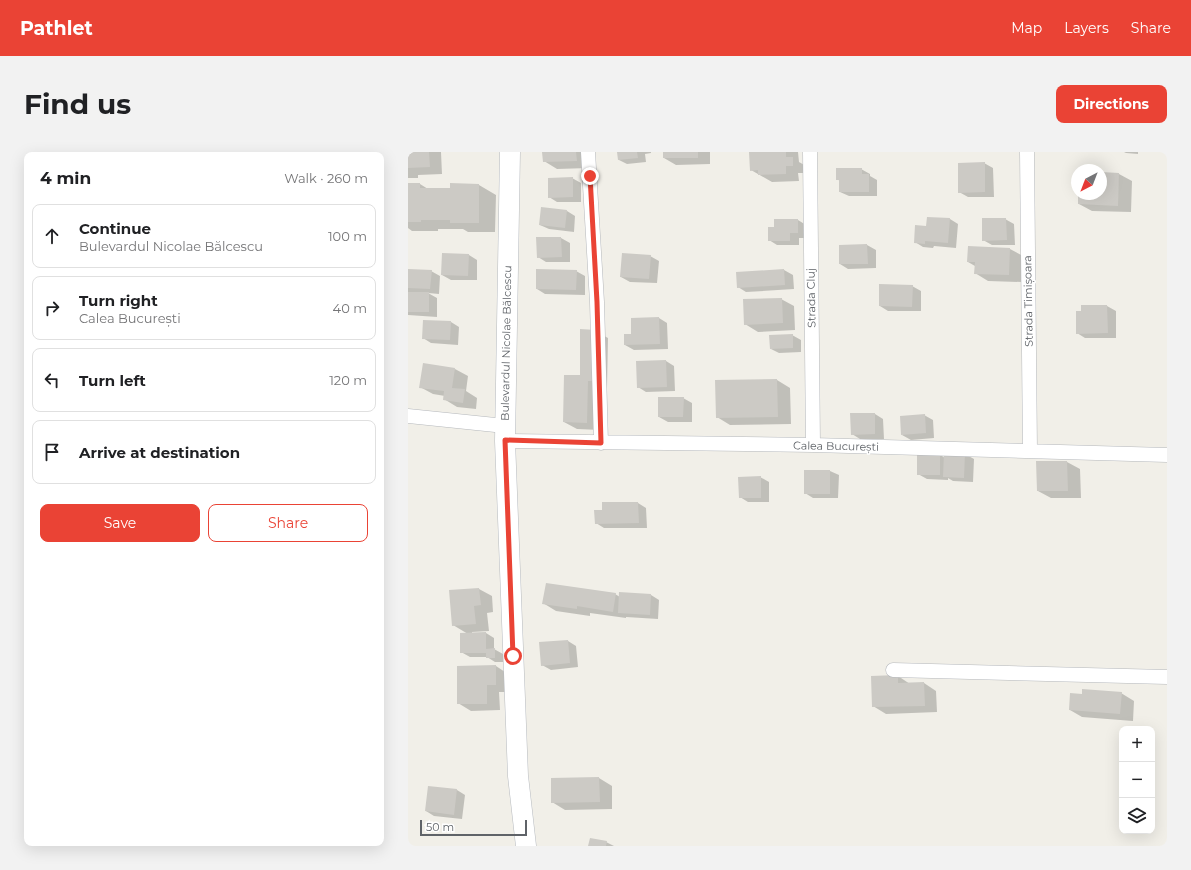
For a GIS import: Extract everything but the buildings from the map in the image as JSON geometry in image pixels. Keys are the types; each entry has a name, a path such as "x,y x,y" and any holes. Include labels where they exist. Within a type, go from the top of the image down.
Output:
{"main road":[{"name":"Bulevardul Nicolae Bălcescu","path":"510,152 505,433 518,776 526,846"}],"street":[{"path":"588,152 597,302 601,443"},
{"name":"Strada Cluj","path":"810,152 813,445"},
{"name":"Strada Timișoara","path":"1027,152 1030,451"},
{"name":"Calea București","path":"408,416 505,433 601,443 813,445 1167,456"},
{"path":"894,670 1167,677"}],"route":[{"path":"513,656 505,440 601,443 597,302 590,176"}]}
